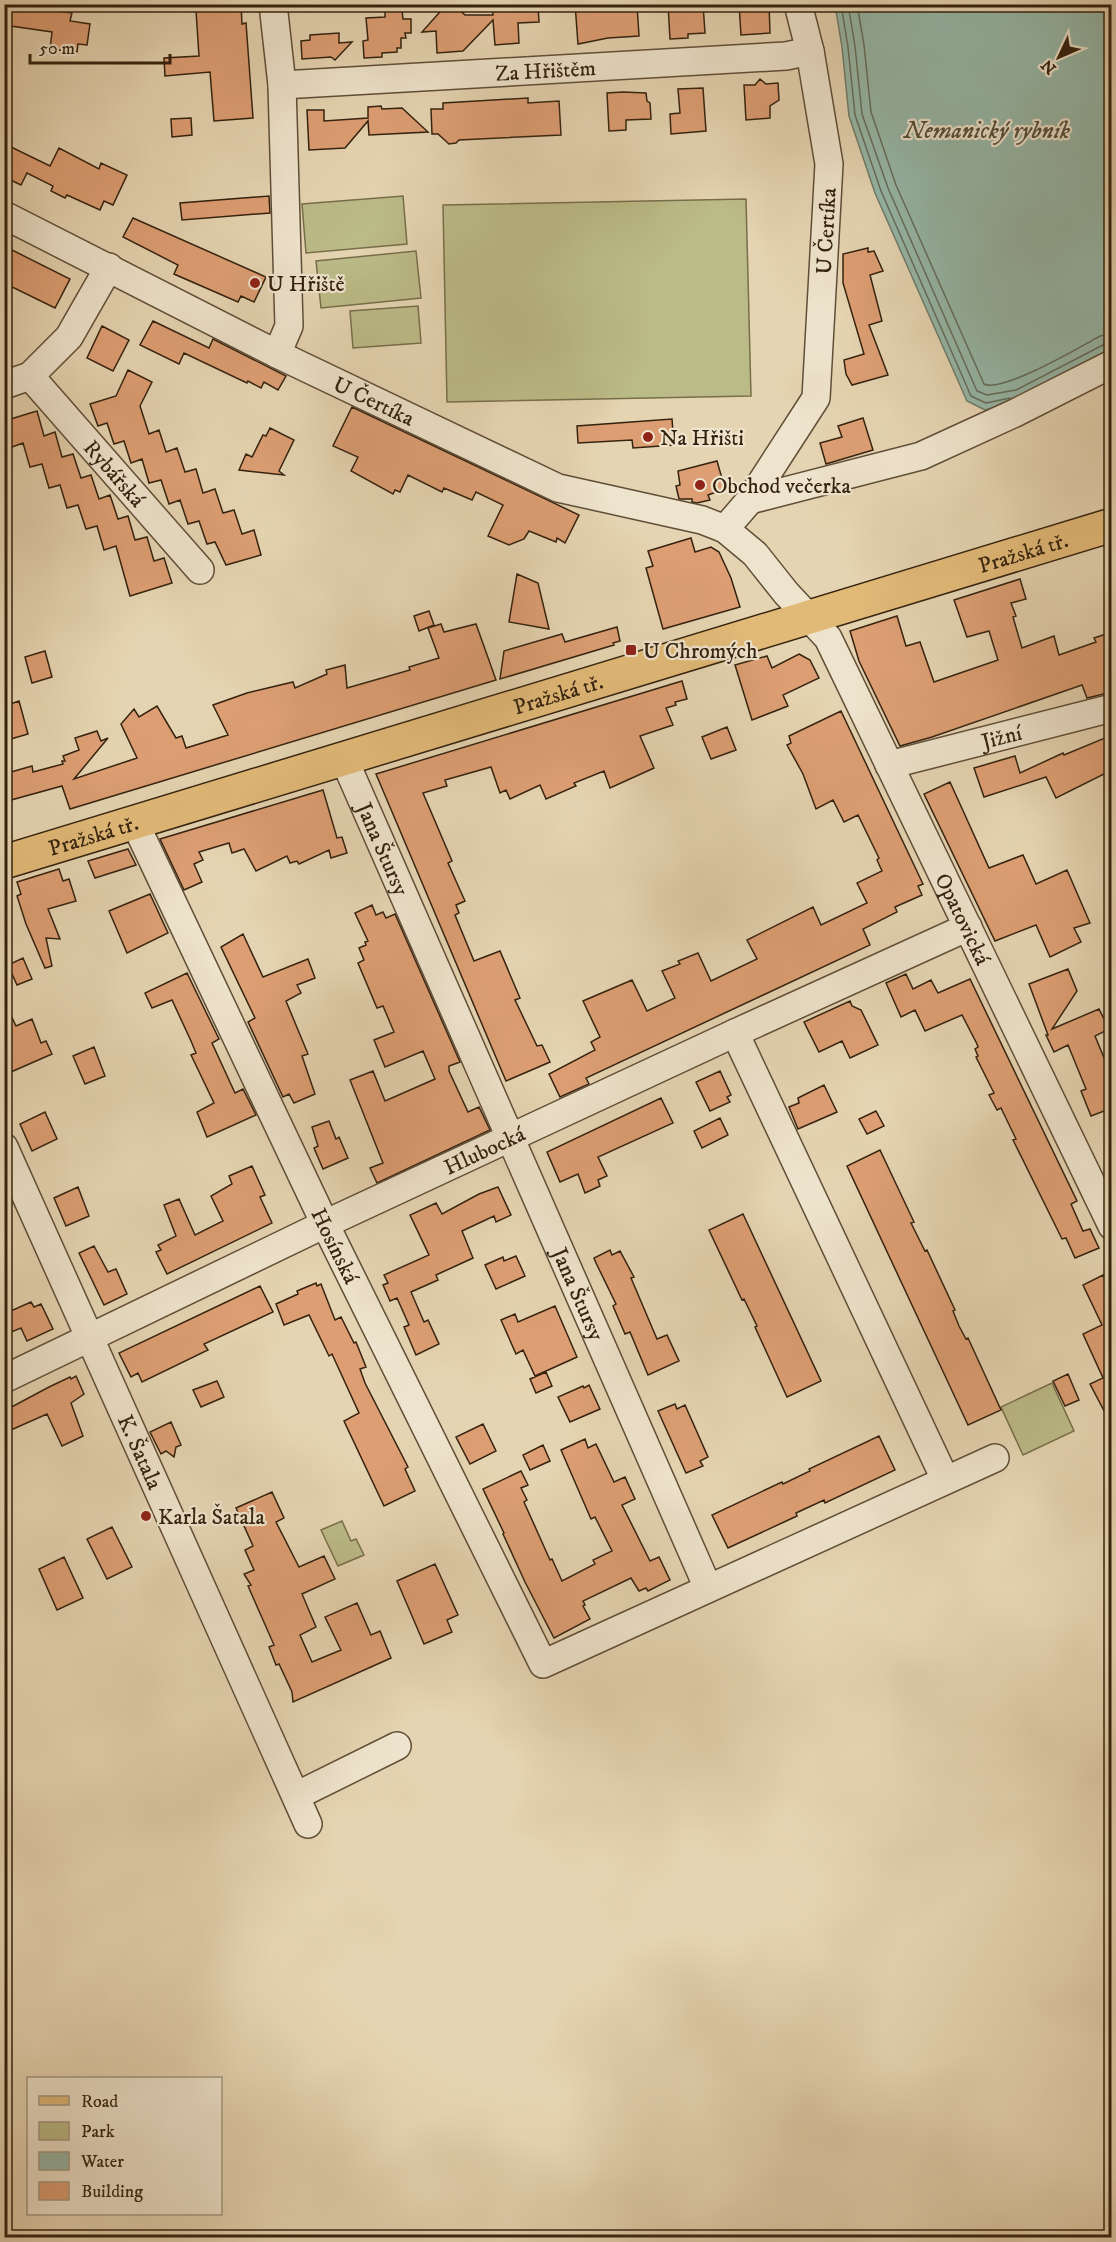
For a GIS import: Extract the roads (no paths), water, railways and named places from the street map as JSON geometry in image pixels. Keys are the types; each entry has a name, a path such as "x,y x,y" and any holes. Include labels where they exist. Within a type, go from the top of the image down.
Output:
{"main road":[{"name":"Pražská tř.","path":"8,863 134,821 1112,525"}],"street":[{"path":"273,4 282,85 289,326 277,354"},
{"name":"U Čertíka","path":"4,215 277,354 558,488 702,520 725,529 750,500 816,398 829,164 810,51 798,4"},
{"name":"Za Hřištěm","path":"282,85 786,56 810,51"},
{"path":"4,385 30,376 69,337 109,267"},
{"path":"750,500 921,456 1015,413 1112,363"},
{"name":"Rybářská","path":"30,376 200,570"},
{"name":"Opatovická","path":"725,529 755,554 786,593 828,638 1109,1215"},
{"name":"Jižní","path":"889,765 1112,708"},
{"name":"Jana Štursy","path":"344,759 708,1588"},
{"name":"Hosínská","path":"134,821 325,1224 543,1664 708,1588"},
{"name":"Hlubocká","path":"4,1379 325,1224 968,927"},
{"path":"735,1033 945,1479"},
{"name":"K. Šatala","path":"4,1147 308,1824"},
{"path":"708,1588 995,1458"},
{"path":"296,1796 397,1746"}],"water":[{"name":"Nemanický rybník","path":"835,5 1111,5 1111,356 1021,403 985,410 967,401 875,193 849,116"}],"place":[{"name":"U Hřiště","path":"255,283"},
{"name":"Na Hřišti","path":"648,437"},
{"name":"Obchod večerka","path":"700,485"},
{"name":"U Chromých","path":"631,650"},
{"name":"Karla Šatala","path":"146,1516"}]}
